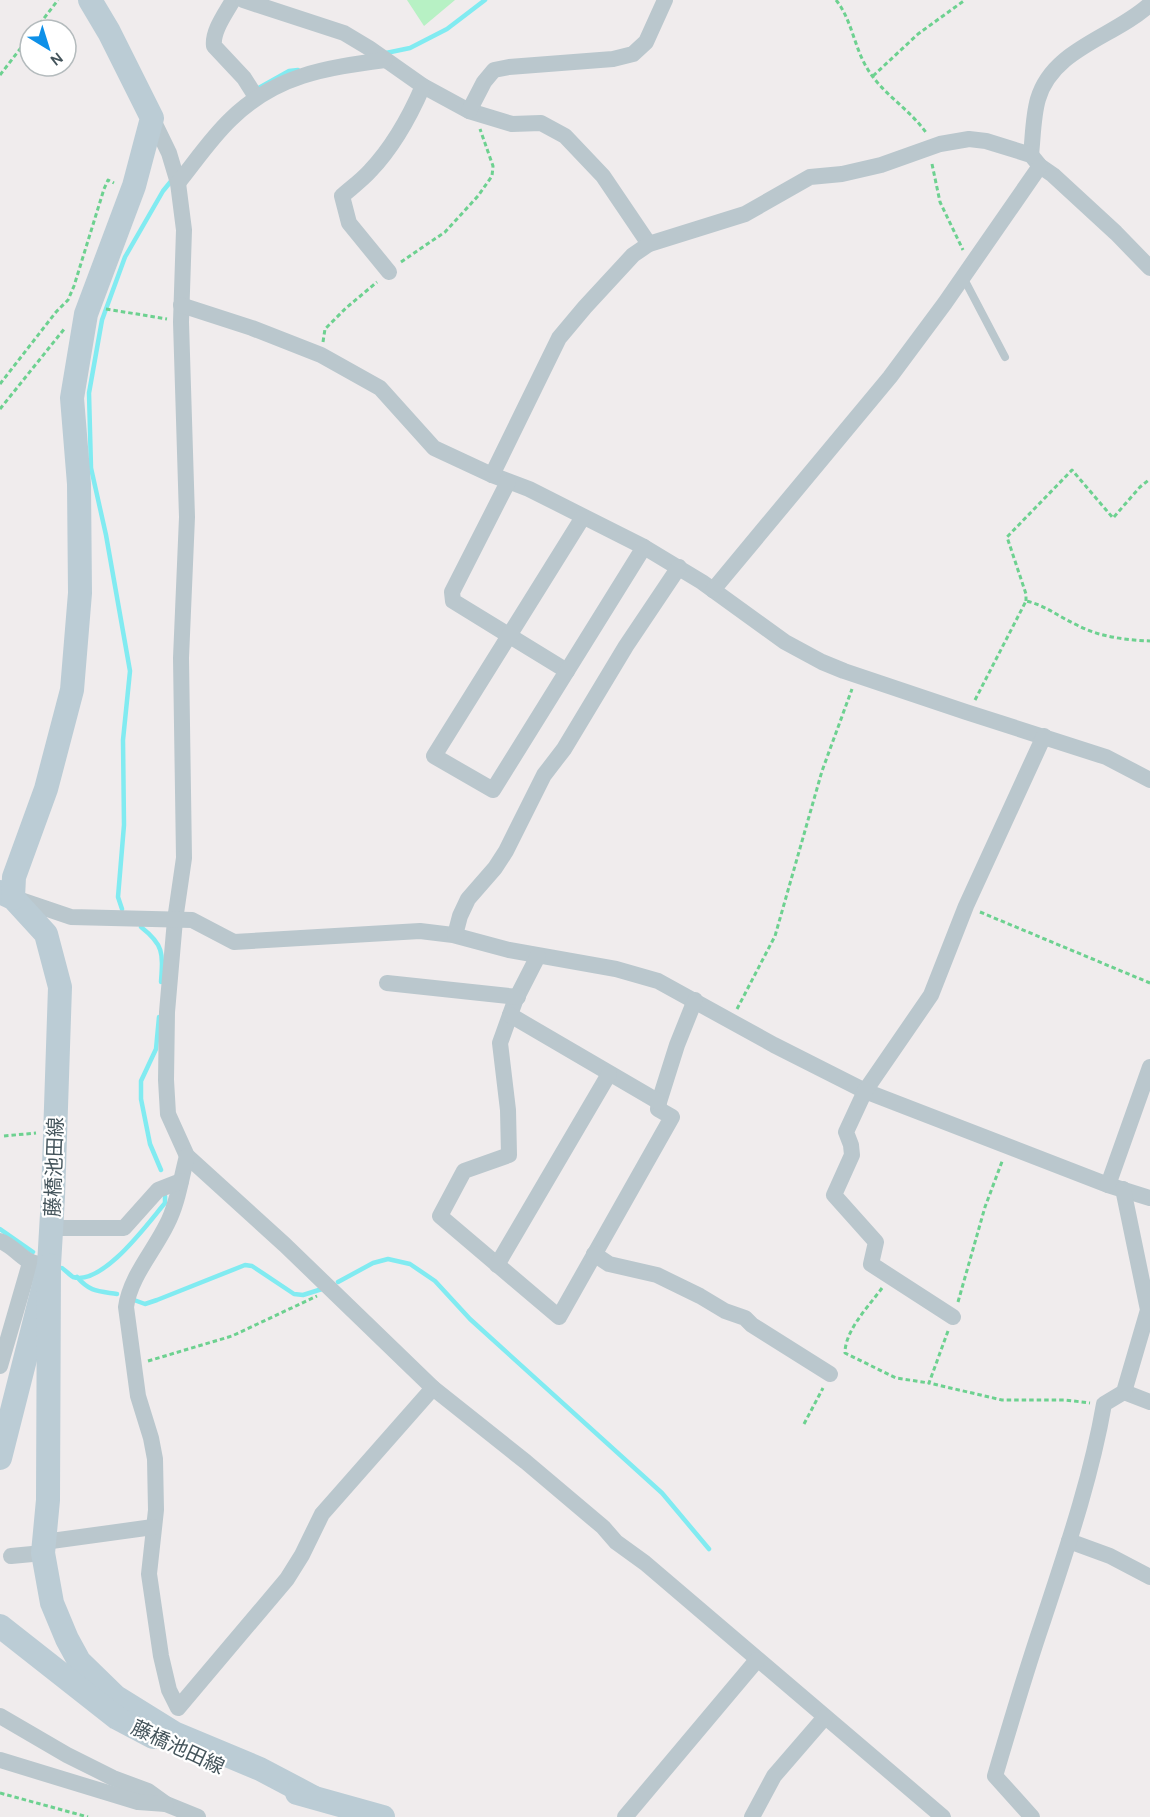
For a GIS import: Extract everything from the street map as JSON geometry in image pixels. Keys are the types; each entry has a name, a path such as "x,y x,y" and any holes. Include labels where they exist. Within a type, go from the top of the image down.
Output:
{"street":[{"path":"90,0 109,32 169,153 178,183 183,230 181,313 187,517 181,658 184,858 167,1012 166,1080 168,1114 187,1156 433,1388 526,1462 603,1527 616,1542 645,1563 943,1817"},
{"path":"233,0 220,23 213,41 214,46 244,78 256,96"},
{"path":"243,0 344,33 423,86 474,112 512,124 541,123 566,136 603,176 649,244"},
{"path":"474,112 484,82 494,70 613,59 633,54 646,42 665,0"},
{"path":"713,590 890,377 968,271 1035,160 1038,99 1050,72 1074,53 1140,14 1150,4"},
{"path":"178,183 229,120 256,96 292,78 385,60"},
{"path":"389,272 349,223 342,196 371,171 392,143 413,109 423,86"},
{"path":"152,118 131,193 87,310 72,398 79,484 80,593 72,690 46,789 7,895 71,917 192,920 234,942 420,931 455,935 509,950 616,969 658,981 865,1091 1008,1147 1150,1198"},
{"path":"492,475 559,338 633,255 649,244 745,214 810,177 842,174 881,165 928,149 969,139 986,141 1035,160 1116,233 1150,268"},
{"path":"181,313 252,328 321,355 380,388 434,448 508,482 529,489 644,547 679,567 785,642 822,662 857,676 1106,758 1150,780"},
{"path":"508,482 452,592 453,601 567,671"},
{"path":"584,517 434,756 494,790 644,547"},
{"path":"455,935 468,899 495,868 506,851 544,775 564,748 626,645 679,567"},
{"path":"953,1317 871,1264 876,1242 834,1195 852,1155 846,1132 865,1091 931,995 966,906 1044,736"},
{"name":"藤橋池田線","path":"0,1458 39,1264 51,1228 60,987 46,934 7,895"},
{"path":"538,956 500,1042 508,1110 509,1155 464,1171 440,1216 559,1317 672,1118 658,1109 676,1045 695,1000"},
{"path":"387,983 518,997"},
{"path":"510,1015 660,1102"},
{"path":"1032,1817 995,1776 1021,1686 1097,1448 1104,1404 1124,1392 1148,1310 1115,1187 1150,1067"},
{"path":"497,1264 609,1074"},
{"path":"178,1708 169,1690 153,1605 149,1574 156,1510 155,1459 138,1396 126,1307 128,1293 168,1223 175,1205 187,1156"},
{"path":"51,1228 124,1228 158,1190 181,1181"},
{"path":"0,1241 39,1264"},
{"path":"594,1254 609,1264 657,1275 725,1311 744,1318 830,1374"},
{"path":"0,1366 39,1264"},
{"path":"39,1264 48,1500 43,1548 52,1603 79,1661 116,1697 166,1728 260,1769 313,1797"},
{"path":"166,1728 178,1708 287,1579 302,1555 322,1514 433,1388"},
{"path":"1124,1392 1150,1402"},
{"path":"11,1556 153,1527"},
{"path":"1069,1541 1110,1556 1150,1577"},
{"name":"藤橋池田線","path":"0,1626 117,1718 202,1762 275,1787 383,1817"},
{"path":"625,1817 757,1660"},
{"path":"0,1716 67,1755 113,1778 148,1791 166,1804 198,1817"},
{"path":"752,1817 774,1776 825,1717"},
{"path":"0,1760 138,1802 166,1804"}],"lane":[{"path":"968,271 1005,357"}],"path":[{"path":"44,18 58,0"},
{"path":"836,0 844,11 867,68 927,134 928,149 940,202 967,259 968,271"},
{"path":"873,76 918,34 965,0"},
{"path":"0,75 18,52"},
{"path":"321,355 325,329 346,308 403,260 445,232 492,177 493,166 474,112"},
{"path":"0,384 68,300 108,180 131,193"},
{"path":"0,409 59,333 87,310 181,313"},
{"path":"969,713 1026,601 1026,594 1007,537 1072,470 1113,518 1150,479"},
{"path":"1026,601 1038,603 1078,627 1125,640 1150,641"},
{"path":"731,1020 775,936 822,771 857,676"},
{"path":"966,906 1150,983"},
{"path":"4,1136 56,1130"},
{"path":"929,1383 953,1317 985,1207 1008,1147"},
{"path":"891,1277 854,1328 845,1344 845,1353 896,1378 929,1383 1002,1400 1065,1400 1104,1404"},
{"path":"134,1364 232,1336 311,1298 332,1291"},
{"path":"0,1793 88,1817"}],"green space":[{"path":"407,0 455,0 424,26"}],"waterway":[{"path":"386,53 410,48 447,29 485,0"},
{"path":"255,90 289,71 298,70"},
{"path":"122,909 118,897 124,825 123,740 130,671 106,535 91,468 89,393 102,320 125,257 163,191 172,180"},
{"path":"141,927 154,939 160,950 161,982"},
{"path":"159,1017 156,1049 141,1081 141,1099 150,1144 161,1170"},
{"path":"62,1268 73,1277 85,1277 111,1263 136,1238 165,1203 165,1196"},
{"path":"0,1229 33,1252"},
{"path":"338,1282 373,1263 388,1259 410,1264 435,1281 470,1319 662,1493 709,1549"},
{"path":"134,1300 145,1304 245,1265 252,1266 294,1294 303,1295 322,1289"},
{"path":"77,1277 90,1288 117,1294"}]}
